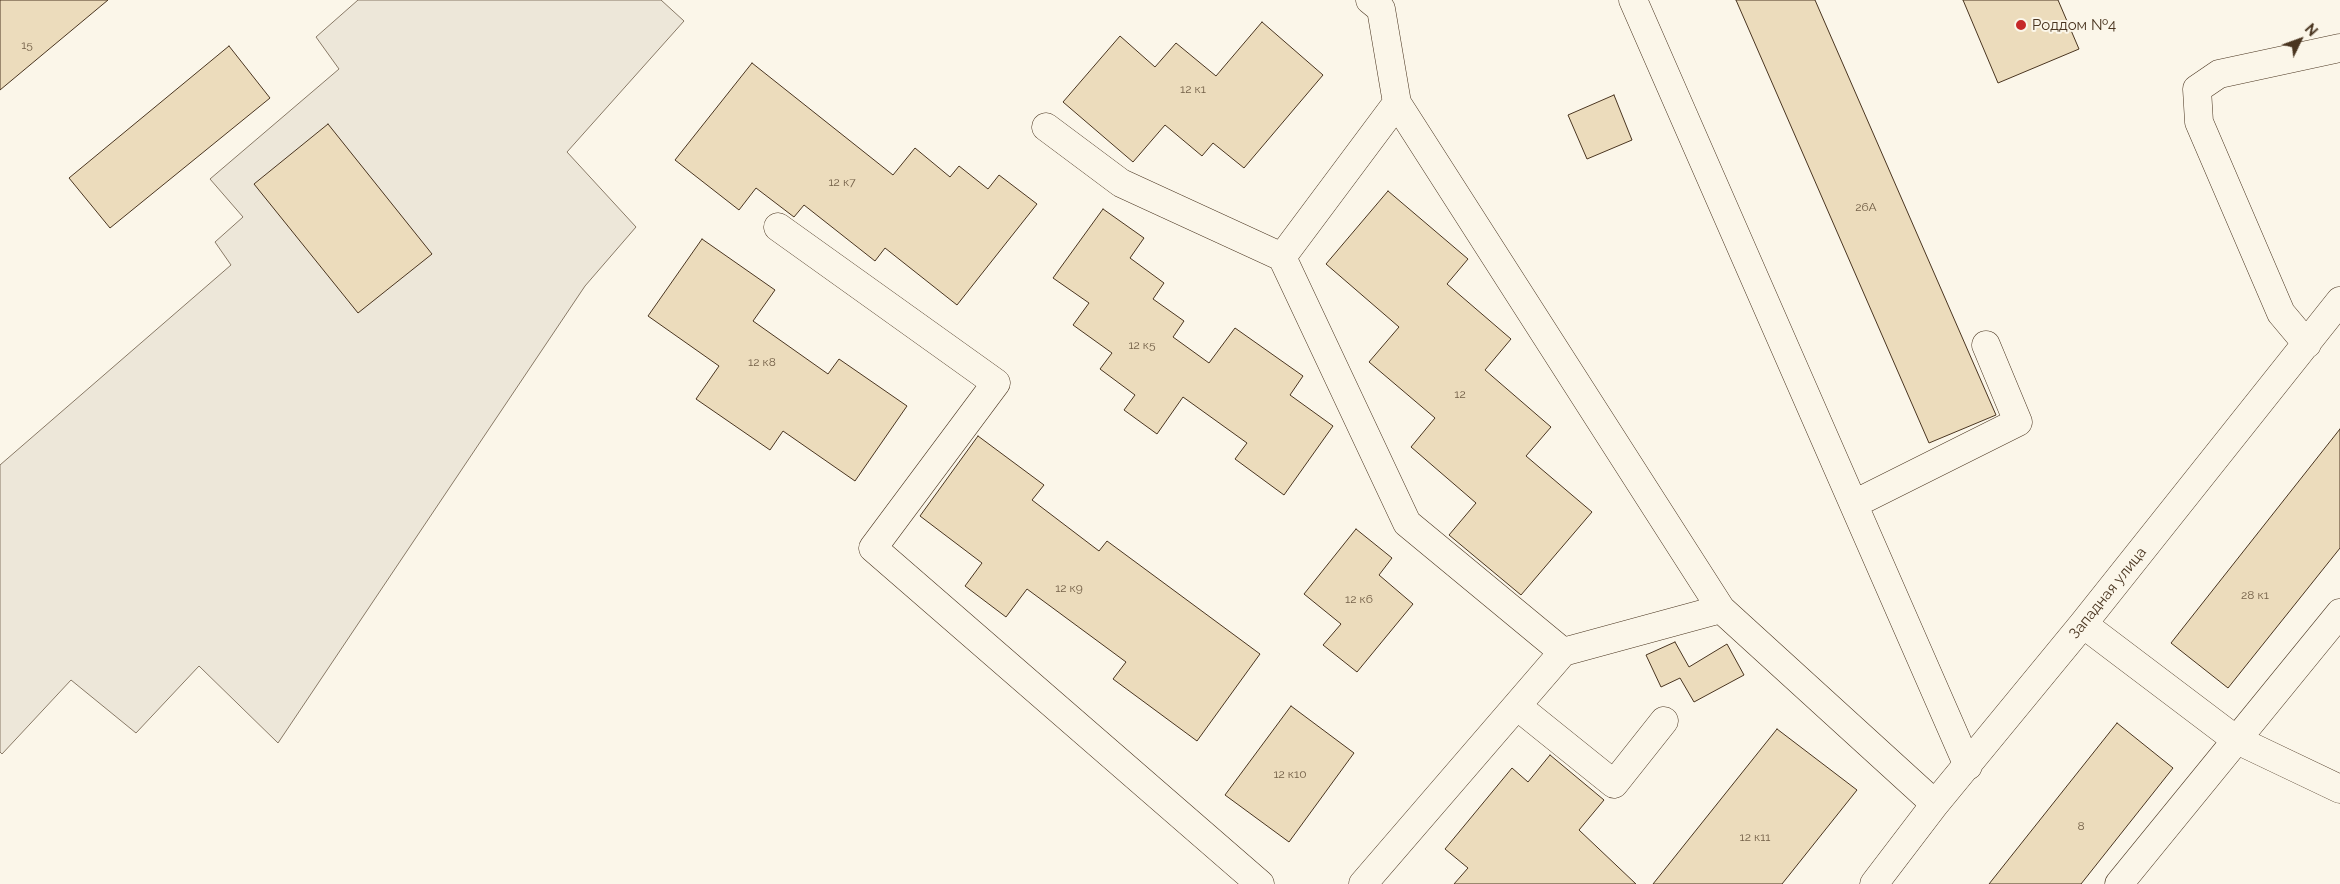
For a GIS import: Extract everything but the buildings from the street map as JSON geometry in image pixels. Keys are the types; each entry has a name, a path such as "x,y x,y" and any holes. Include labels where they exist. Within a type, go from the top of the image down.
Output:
{"street":[{"path":"1633,0 1968,766"},
{"path":"1379,3 1397,103 1721,609 1935,804"},
{"path":"2308,344 2282,312 2199,122 2197,89 2219,74 2340,48"},
{"path":"1282,256 1397,103"},
{"path":"1046,127 1121,183 1282,256 1407,523 1563,652"},
{"path":"778,227 996,383 873,548 1260,884"},
{"name":"Западная улица","path":"1874,884 1935,804 1968,766 2308,344 2340,301"},
{"path":"1854,504 2018,422 1986,345"},
{"path":"1364,884 1563,652 1721,609"},
{"path":"2119,884 2235,739 2340,613"},
{"path":"2082,624 2235,739 2340,789"},
{"path":"1517,706 1614,784 1664,721"}],"shaded area":[{"path":"358,0 661,0 684,21 567,152 636,227 585,286 278,743 199,666 136,733 71,680 2,754 0,752 0,465 231,265 215,242 243,217 210,179 339,69 316,37"}],"place":[{"name":"Роддом №4","path":"2021,25"}]}
